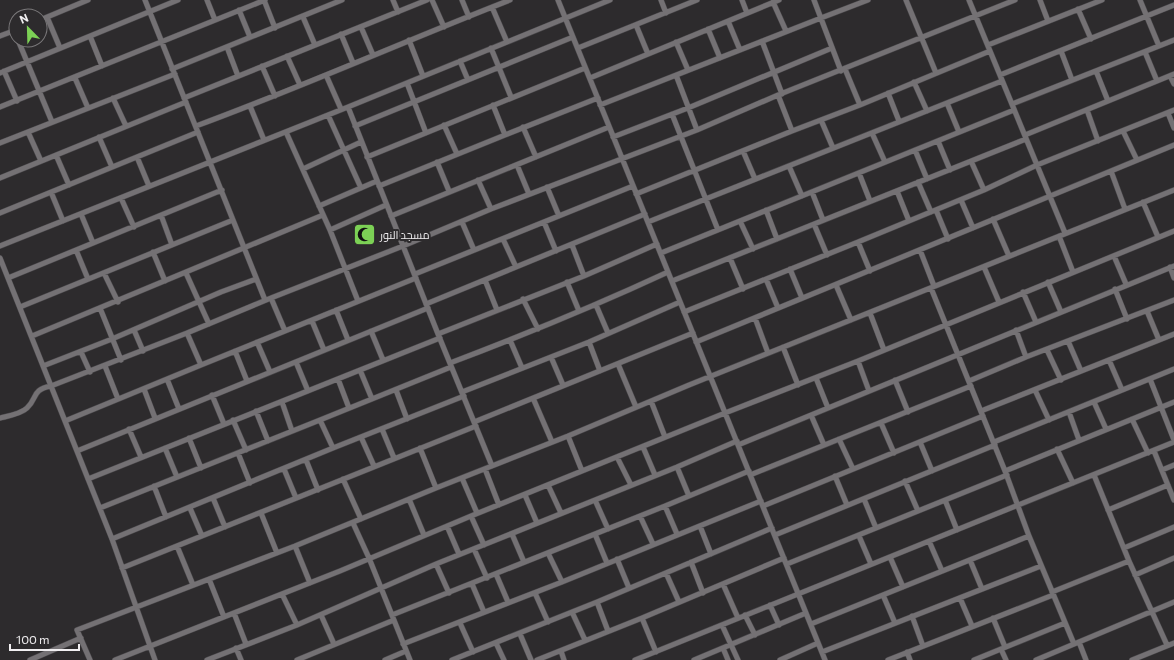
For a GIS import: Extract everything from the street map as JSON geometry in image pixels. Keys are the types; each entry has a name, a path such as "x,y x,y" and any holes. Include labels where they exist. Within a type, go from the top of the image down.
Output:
{"street":[{"path":"48,16 74,3 88,0"},
{"path":"145,0 265,300"},
{"path":"17,101 2,72 178,0"},
{"path":"207,0 215,20"},
{"path":"0,107 75,78 264,0 275,28"},
{"path":"326,0 328,6"},
{"path":"0,143 113,98 250,37 303,17 342,0"},
{"path":"393,0 398,12"},
{"path":"0,178 126,126 238,76 426,0"},
{"path":"432,0 444,27"},
{"path":"462,0 469,17"},
{"path":"196,126 250,106 510,0"},
{"path":"558,0 825,660"},
{"path":"0,246 348,107 610,0"},
{"path":"660,0 666,13"},
{"path":"578,48 697,0"},
{"path":"742,0 747,13"},
{"path":"814,0 832,48 860,105"},
{"path":"600,105 868,0"},
{"path":"906,0 936,73"},
{"path":"969,0 1065,233"},
{"path":"0,418 24,410 40,390 121,360 491,209 696,130 780,94 1015,0"},
{"path":"1040,0 1048,21"},
{"path":"988,45 1102,0"},
{"path":"1140,0 1159,46"},
{"path":"590,78 776,1 786,31"},
{"path":"648,222 947,103 1061,51 1174,5"},
{"path":"492,7 508,42"},
{"path":"1078,9 1091,39"},
{"path":"239,10 250,37"},
{"path":"303,17 314,45"},
{"path":"48,19 60,48"},
{"path":"728,21 740,50"},
{"path":"636,24 648,54"},
{"path":"360,27 373,55"},
{"path":"708,29 720,58"},
{"path":"341,34 353,63"},
{"path":"90,36 102,66"},
{"path":"355,126 573,37"},
{"path":"409,40 423,76"},
{"path":"1012,104 1174,40"},
{"path":"762,41 792,130"},
{"path":"676,42 688,70"},
{"path":"227,47 238,76"},
{"path":"21,48 52,122"},
{"path":"491,48 511,97"},
{"path":"613,136 688,108 832,48"},
{"path":"636,194 792,130 860,105 990,51"},
{"path":"1061,51 1072,80"},
{"path":"1145,52 1157,81"},
{"path":"288,56 300,85"},
{"path":"460,61 468,80"},
{"path":"262,66 274,96"},
{"path":"367,157 585,68"},
{"path":"1096,71 1108,101"},
{"path":"326,75 341,109"},
{"path":"676,75 696,130"},
{"path":"672,281 950,170 1108,101 1172,75 1174,84"},
{"path":"75,78 88,108"},
{"path":"914,82 926,111"},
{"path":"407,83 426,133"},
{"path":"888,93 899,121"},
{"path":"113,98 126,126"},
{"path":"320,206 361,188 378,184 437,162 598,98"},
{"path":"947,103 959,132"},
{"path":"493,105 505,134"},
{"path":"250,106 264,140"},
{"path":"348,107 386,205 492,466"},
{"path":"660,253 1014,110"},
{"path":"1087,110 1098,141"},
{"path":"684,312 961,200 1037,165 1174,110"},
{"path":"1168,113 1174,128"},
{"path":"672,114 718,230"},
{"path":"328,115 361,188"},
{"path":"821,120 833,148"},
{"path":"444,125 457,154"},
{"path":"391,216 449,191 609,127"},
{"path":"523,128 536,157"},
{"path":"1123,131 1137,160"},
{"path":"28,132 40,161"},
{"path":"0,213 198,132"},
{"path":"286,132 320,206 358,301"},
{"path":"872,132 885,162"},
{"path":"99,137 112,167"},
{"path":"938,141 950,170"},
{"path":"303,169 361,142"},
{"path":"696,342 1174,145"},
{"path":"915,150 927,179"},
{"path":"743,151 755,179"},
{"path":"56,155 69,185"},
{"path":"137,157 149,186"},
{"path":"971,161 984,190"},
{"path":"437,162 449,191"},
{"path":"517,165 530,194"},
{"path":"789,166 802,196"},
{"path":"1111,171 1125,209"},
{"path":"859,173 870,201"},
{"path":"478,180 491,209"},
{"path":"918,182 948,239"},
{"path":"65,421 201,364 312,321 474,250 633,186"},
{"path":"547,187 559,216"},
{"path":"8,278 222,190"},
{"path":"90,660 77,630 353,523 436,488 568,436 710,376 1174,190"},
{"path":"897,191 909,221"},
{"path":"51,192 63,221"},
{"path":"812,192 823,220"},
{"path":"121,198 134,227"},
{"path":"961,200 973,228"},
{"path":"1144,202 1158,237"},
{"path":"330,230 386,205"},
{"path":"766,210 777,239"},
{"path":"81,214 93,243"},
{"path":"77,451 296,362 485,280 645,214"},
{"path":"161,215 172,245"},
{"path":"32,336 118,302 323,216"},
{"path":"993,219 1009,256"},
{"path":"20,307 233,220"},
{"path":"740,221 752,249"},
{"path":"462,222 474,250"},
{"path":"544,222 556,252"},
{"path":"814,224 827,255"},
{"path":"115,660 310,583 474,514 816,378 1174,231"},
{"path":"1059,236 1073,272"},
{"path":"503,239 516,267"},
{"path":"858,242 870,270"},
{"path":"88,479 360,370 497,310 584,276 657,244"},
{"path":"572,245 584,276"},
{"path":"76,250 88,279"},
{"path":"920,250 946,324 1006,473 1052,594 1065,623 1086,660"},
{"path":"153,252 165,281"},
{"path":"1114,256 1126,284"},
{"path":"0,258 112,539 155,660"},
{"path":"730,258 743,289"},
{"path":"207,660 321,615 459,554 512,534 655,475 812,415 1172,266 1174,278"},
{"path":"984,267 999,302"},
{"path":"790,269 802,298"},
{"path":"100,508 246,450 292,430 396,390 451,365 596,305 668,272"},
{"path":"104,273 118,302"},
{"path":"186,273 209,324"},
{"path":"43,366 81,352 256,279"},
{"path":"766,279 778,308"},
{"path":"485,280 497,310"},
{"path":"567,282 579,311"},
{"path":"1048,282 1061,312"},
{"path":"836,285 851,320"},
{"path":"1115,289 1127,319"},
{"path":"1023,292 1036,322"},
{"path":"271,298 285,331"},
{"path":"523,299 538,329"},
{"path":"297,660 305,658 393,617 524,562 689,496 824,446 908,412 1026,357 1174,300"},
{"path":"112,539 407,419 522,368 588,342 680,302"},
{"path":"596,305 608,333"},
{"path":"100,308 121,360"},
{"path":"336,310 348,340"},
{"path":"1146,311 1159,340"},
{"path":"870,313 884,350"},
{"path":"755,318 768,353"},
{"path":"312,321 324,350"},
{"path":"134,330 143,351"},
{"path":"1016,330 1026,357"},
{"path":"370,331 383,360"},
{"path":"187,333 201,364"},
{"path":"122,568 318,490 420,448 563,385 693,333"},
{"path":"403,644 508,602 535,593 677,534 853,470 920,442 1035,390 1174,334"},
{"path":"510,340 522,368"},
{"path":"1068,341 1081,371"},
{"path":"257,342 270,372"},
{"path":"588,342 600,371"},
{"path":"783,347 798,385"},
{"path":"1047,350 1061,380"},
{"path":"235,351 247,381"},
{"path":"81,352 90,372"},
{"path":"551,357 563,385"},
{"path":"1109,360 1122,390"},
{"path":"858,361 869,391"},
{"path":"296,362 308,391"},
{"path":"618,364 636,407"},
{"path":"105,366 118,399"},
{"path":"360,370 372,399"},
{"path":"774,535 932,471 1048,420 1150,379 1174,371"},
{"path":"816,378 828,408"},
{"path":"167,379 179,409"},
{"path":"338,379 349,408"},
{"path":"637,660 798,593 1154,451 1174,441 1150,379"},
{"path":"896,380 908,412"},
{"path":"144,389 156,418"},
{"path":"396,390 407,419"},
{"path":"1035,390 1048,420"},
{"path":"212,395 224,424"},
{"path":"533,398 552,442"},
{"path":"651,401 666,437"},
{"path":"282,402 292,430"},
{"path":"1094,402 1106,429"},
{"path":"787,564 945,500 1057,449 1174,402"},
{"path":"256,411 268,441"},
{"path":"1069,412 1079,440"},
{"path":"812,415 824,446"},
{"path":"1132,419 1148,453"},
{"path":"233,420 246,450"},
{"path":"320,420 333,448"},
{"path":"881,423 894,453"},
{"path":"130,429 141,457"},
{"path":"382,429 394,458"},
{"path":"568,436 582,471"},
{"path":"361,437 374,466"},
{"path":"189,438 201,468"},
{"path":"840,439 853,470"},
{"path":"920,442 932,471"},
{"path":"643,447 655,475"},
{"path":"164,448 177,477"},
{"path":"420,448 436,488"},
{"path":"1057,449 1073,483"},
{"path":"1154,451 1174,500"},
{"path":"238,453 250,483"},
{"path":"618,457 631,485"},
{"path":"306,460 318,490"},
{"path":"1162,470 1174,466"},
{"path":"677,467 689,496"},
{"path":"284,469 296,498"},
{"path":"485,469 499,505"},
{"path":"1094,475 1135,575 1167,645"},
{"path":"835,476 847,505"},
{"path":"462,478 484,545"},
{"path":"343,479 361,519"},
{"path":"905,482 918,511"},
{"path":"548,485 561,513"},
{"path":"1108,510 1168,485"},
{"path":"154,486 166,517"},
{"path":"524,494 537,523"},
{"path":"213,498 225,527"},
{"path":"409,499 424,535"},
{"path":"864,499 876,528"},
{"path":"595,500 608,529"},
{"path":"945,500 957,530"},
{"path":"665,506 677,534"},
{"path":"190,508 202,536"},
{"path":"262,513 277,553"},
{"path":"640,516 653,544"},
{"path":"353,523 369,558 410,660"},
{"path":"447,526 459,554"},
{"path":"700,526 711,554"},
{"path":"1124,548 1174,527"},
{"path":"452,660 520,634 772,528"},
{"path":"512,534 524,562"},
{"path":"595,534 607,563"},
{"path":"859,536 871,564"},
{"path":"811,624 1029,536"},
{"path":"929,541 942,571"},
{"path":"177,546 193,585"},
{"path":"295,546 310,583"},
{"path":"474,549 487,578"},
{"path":"548,553 562,582"},
{"path":"890,557 903,587"},
{"path":"538,660 703,593 784,558"},
{"path":"1135,575 1174,558"},
{"path":"617,559 629,588"},
{"path":"970,560 982,589"},
{"path":"888,660 1052,594 1129,561"},
{"path":"691,562 703,593"},
{"path":"436,564 449,593"},
{"path":"822,652 1041,566"},
{"path":"666,573 679,602"},
{"path":"496,574 508,602"},
{"path":"209,579 224,617"},
{"path":"472,584 484,612"},
{"path":"724,584 738,618"},
{"path":"535,593 548,622"},
{"path":"282,594 297,625"},
{"path":"883,595 895,623"},
{"path":"960,598 972,626"},
{"path":"597,602 608,631"},
{"path":"1036,660 1174,602"},
{"path":"770,605 779,625"},
{"path":"572,612 585,640"},
{"path":"234,613 246,644"},
{"path":"694,660 806,614"},
{"path":"321,615 334,644"},
{"path":"745,615 755,635"},
{"path":"912,616 923,646"},
{"path":"642,618 656,652"},
{"path":"993,618 1006,660"},
{"path":"460,622 473,652"},
{"path":"976,660 1065,623"},
{"path":"722,625 738,660"},
{"path":"520,634 531,660"},
{"path":"30,660 81,638"},
{"path":"496,643 504,660"},
{"path":"780,660 818,643"},
{"path":"1132,660 1146,657 1167,645 1174,643"},
{"path":"236,648 241,660"},
{"path":"723,648 728,660"},
{"path":"385,660 406,651"},
{"path":"561,651 564,660"},
{"path":"907,652 910,660"}],"place":[{"name":"مسجد النور","path":"365,235"}]}
